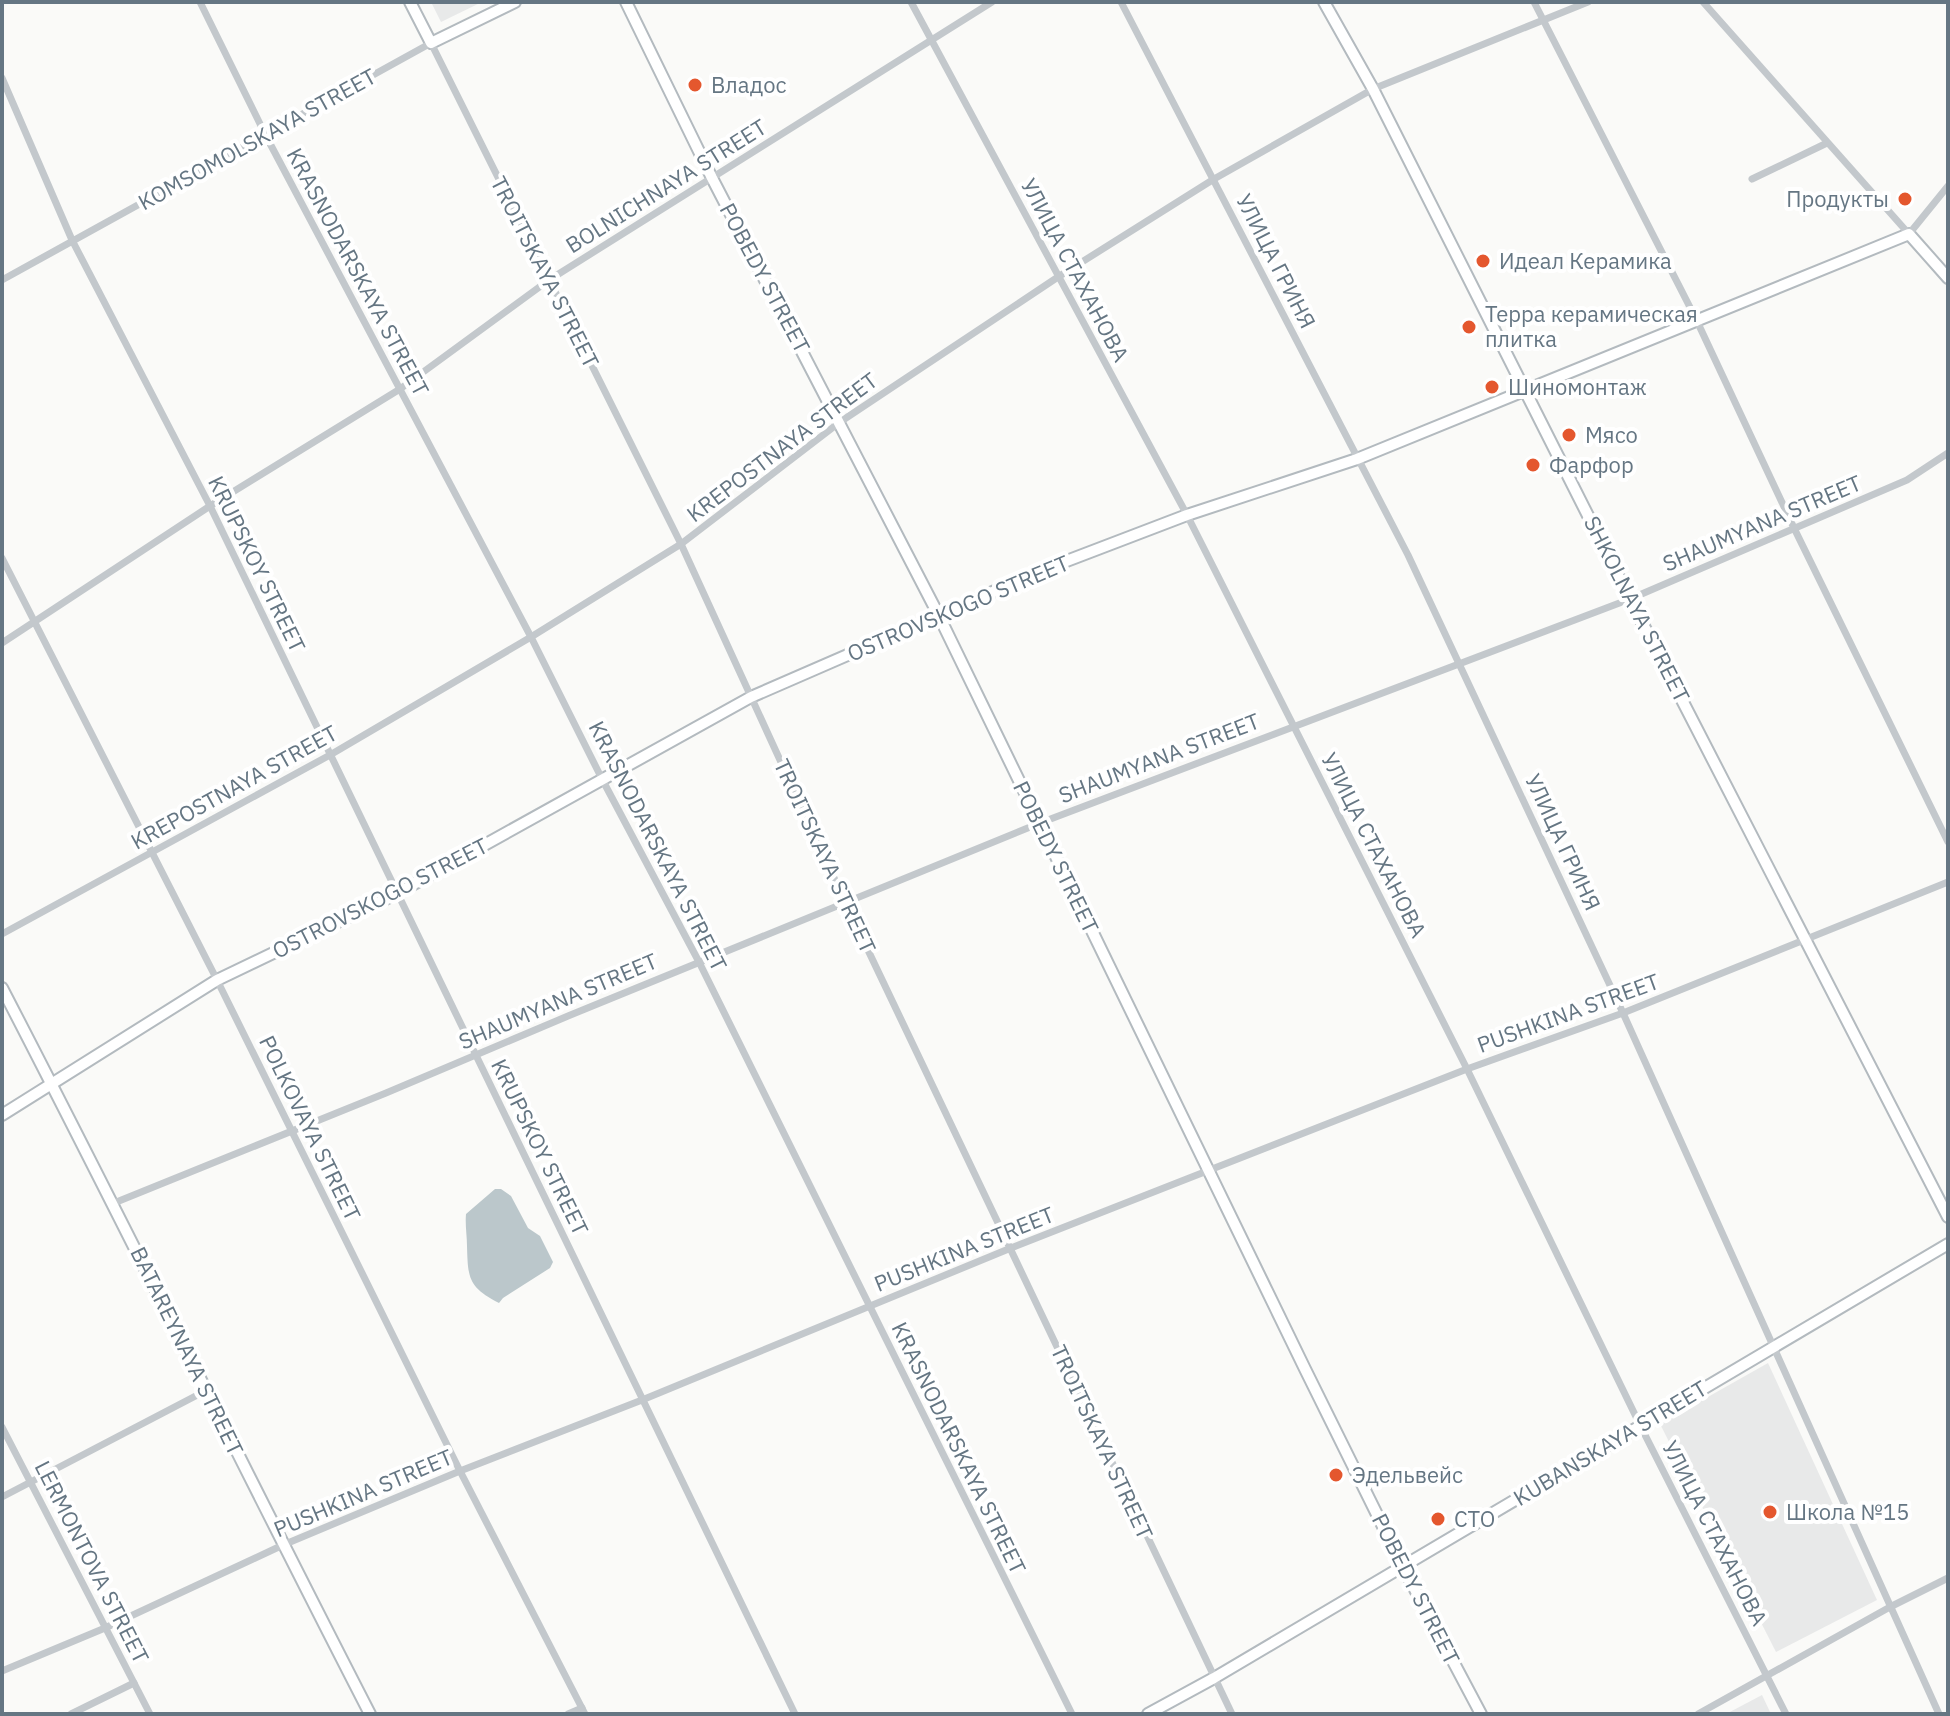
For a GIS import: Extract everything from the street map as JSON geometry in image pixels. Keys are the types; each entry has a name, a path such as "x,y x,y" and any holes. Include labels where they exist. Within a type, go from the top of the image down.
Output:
{"street":[{"name":"KRASNODARSKAYA STREET","path":"200,2 266,136 699,962 1072,1714"},
{"name":"TROITSKAYA STREET","path":"410,2 681,544 846,904 1232,1714"},
{"name":"KOMSOMOLSKAYA STREET","path":"2,280 431,43 515,2"},
{"name":"POBEDY STREET","path":"626,2 712,178 938,614 1402,1565 1481,1714"},
{"name":"УЛИЦА СТАХАНОВА","path":"911,2 1187,515 1467,1069 1640,1425 1786,1714"},
{"name":"BOLNICHNAYA STREET","path":"2,643 210,506 400,389 549,280 992,2"},
{"name":"УЛИЦА ГРИНЯ","path":"1121,2 1408,555 1623,1013 1939,1714"},
{"name":"SHKOLNAYA STREET","path":"1324,2 1373,89 1630,599 1948,1217"},
{"path":"1534,2 1696,319 1794,528 1948,842"},
{"name":"KREPOSTNAYA STREET","path":"2,934 330,755 531,637 681,544 840,422 1058,277 1214,179 1373,89 1588,2"},
{"path":"1703,2 1948,278"},
{"name":"KRUPSKOY STREET","path":"2,78 72,240 210,506 795,1714"},
{"path":"1752,179 1827,143"},
{"name":"OSTROVSKOGO STREET","path":"2,1115 217,980 396,894 751,697 1043,570 1187,515 1357,459 1909,234 1948,186"},
{"name":"SHAUMYANA STREET","path":"114,1203 1040,823 1630,599 1907,480 1948,453"},
{"name":"POLKOVAYA STREET","path":"2,558 217,980 460,1471 584,1711"},
{"name":"PUSHKINA STREET","path":"2,1671 105,1628 283,1545 460,1471 642,1400 1011,1248 1467,1069 1808,941 1948,882"},
{"name":"BATAREYNAYA STREET","path":"2,988 114,1203 370,1714"},
{"name":"KUBANSKAYA STREET","path":"1148,1714 1948,1244"},
{"path":"2,1497 207,1390"},
{"name":"LERMONTOVA STREET","path":"2,1427 150,1714"},
{"path":"1698,1714 1948,1578"},
{"path":"71,1714 134,1683"},
{"path":"568,1714 584,1711"}],"shaded area":[{"path":"431,2 482,2 441,22"},
{"path":"495,1189 501,1189 511,1196 528,1228 540,1236 553,1262 550,1268 499,1303 481,1292 469,1274 466,1226 466,1214"},
{"name":"Школа №15","path":"1768,1363 1877,1600 1776,1652 1660,1424"},
{"path":"1762,1695 1771,1714 1726,1714"}],"place":[{"name":"Владос","path":"695,85"},
{"name":"Продукты","path":"1905,199"},
{"name":"Идеал Керамика","path":"1483,261"},
{"name":"Терра керамическая плитка","path":"1469,327"},
{"name":"Шиномонтаж","path":"1492,387"},
{"name":"Мясо","path":"1569,435"},
{"name":"Фарфор","path":"1533,465"},
{"name":"Эдельвейс","path":"1336,1475"},
{"name":"Школа №15","path":"1770,1512"},
{"name":"СТО","path":"1438,1519"}]}
